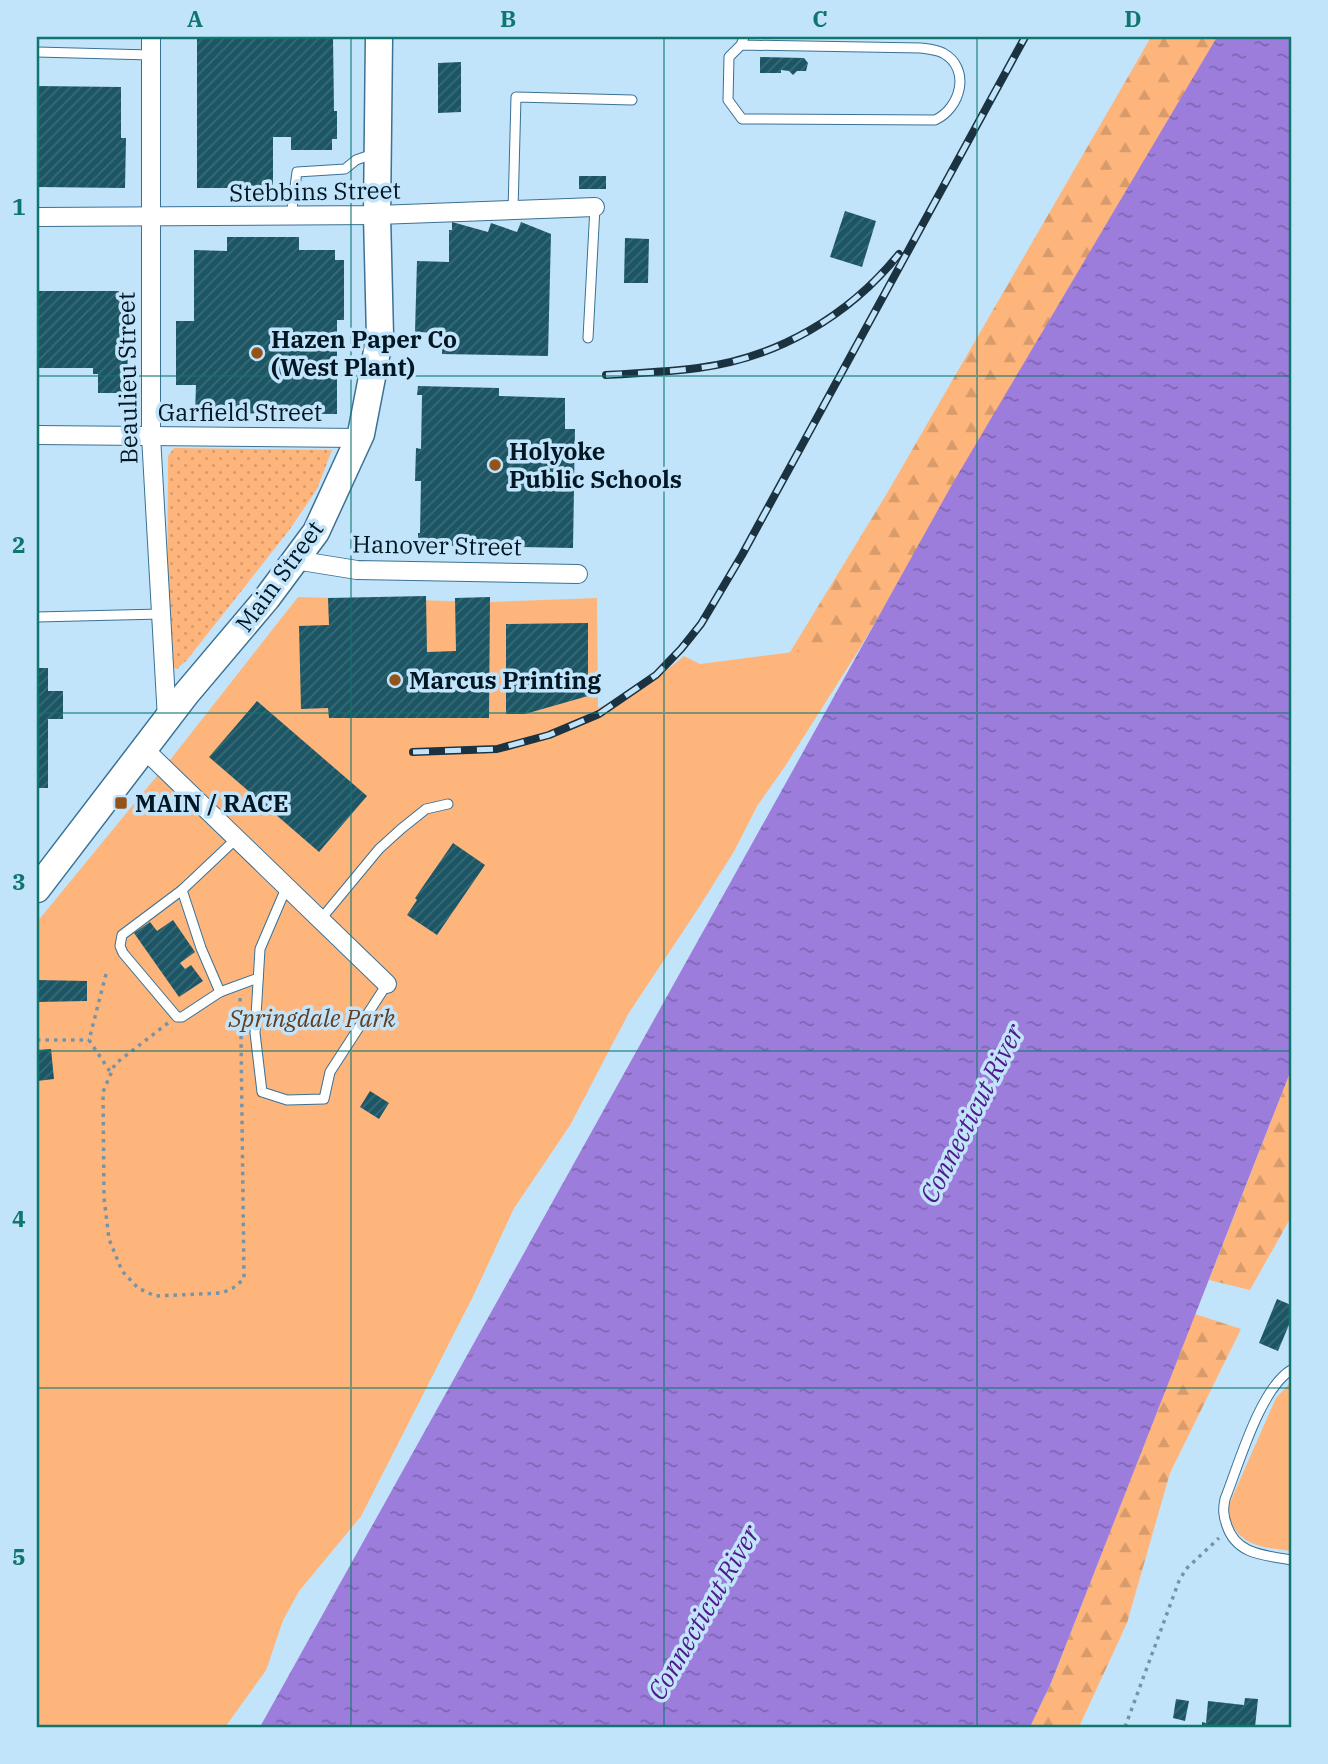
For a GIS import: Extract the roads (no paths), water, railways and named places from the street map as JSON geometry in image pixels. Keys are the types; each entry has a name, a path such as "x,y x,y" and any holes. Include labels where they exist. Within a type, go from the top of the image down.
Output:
{"main road":[{"name":"Main Street","path":"37,889 144,748 267,598 316,532 359,438 380,335 377,215 379,37"}],"street":[{"name":"Beaulieu Street","path":"151,46 151,436 167,719"},
{"name":"Stebbins Street","path":"37,218 377,215 595,207"},
{"name":"Garfield Street","path":"37,435 359,438"},
{"name":"Hanover Street","path":"295,560 357,570 578,574"},
{"path":"144,748 387,984"}],"lane":[{"path":"743,41 940,51 956,68 960,83 959,92 951,110 934,120 742,119 728,100 727,84 729,57 743,41"},
{"path":"37,52 151,46"},
{"path":"513,210 516,97 632,100"},
{"path":"291,216 297,172 345,169 356,160 377,153"},
{"path":"588,338 595,207"},
{"path":"37,617 161,614"},
{"path":"321,919 379,849 401,829 426,809 448,804"},
{"path":"236,839 182,890 122,935 120,946 177,1017 220,992 258,978"},
{"path":"287,886 260,949 255,1033 262,1092 287,1100 324,1099 330,1072 387,984"},
{"path":"182,890 201,948 220,992"},
{"path":"1291,1370 1282,1376 1267,1395 1222,1512 1228,1531 1245,1550 1291,1560"}],"water":[{"name":"Connecticut River","path":"1217,37 1291,37 1291,1070 1051,1683 1030,1727 260,1727 954,481"}],"railway":[{"path":"413,752 497,749 549,735 599,714 656,675 681,649 701,624 742,555 1025,37"},
{"path":"606,375 698,368 727,363 783,344 834,315 858,297 899,254"}],"place":[{"name":"Hazen Paper Co (West Plant)","path":"257,353"},
{"name":"Holyoke Public Schools","path":"495,465"},
{"name":"Marcus Printing","path":"395,680"},
{"name":"MAIN / RACE","path":"121,803"}],"park label":[{"name":"Springdale Park","path":"312,1018"}]}
